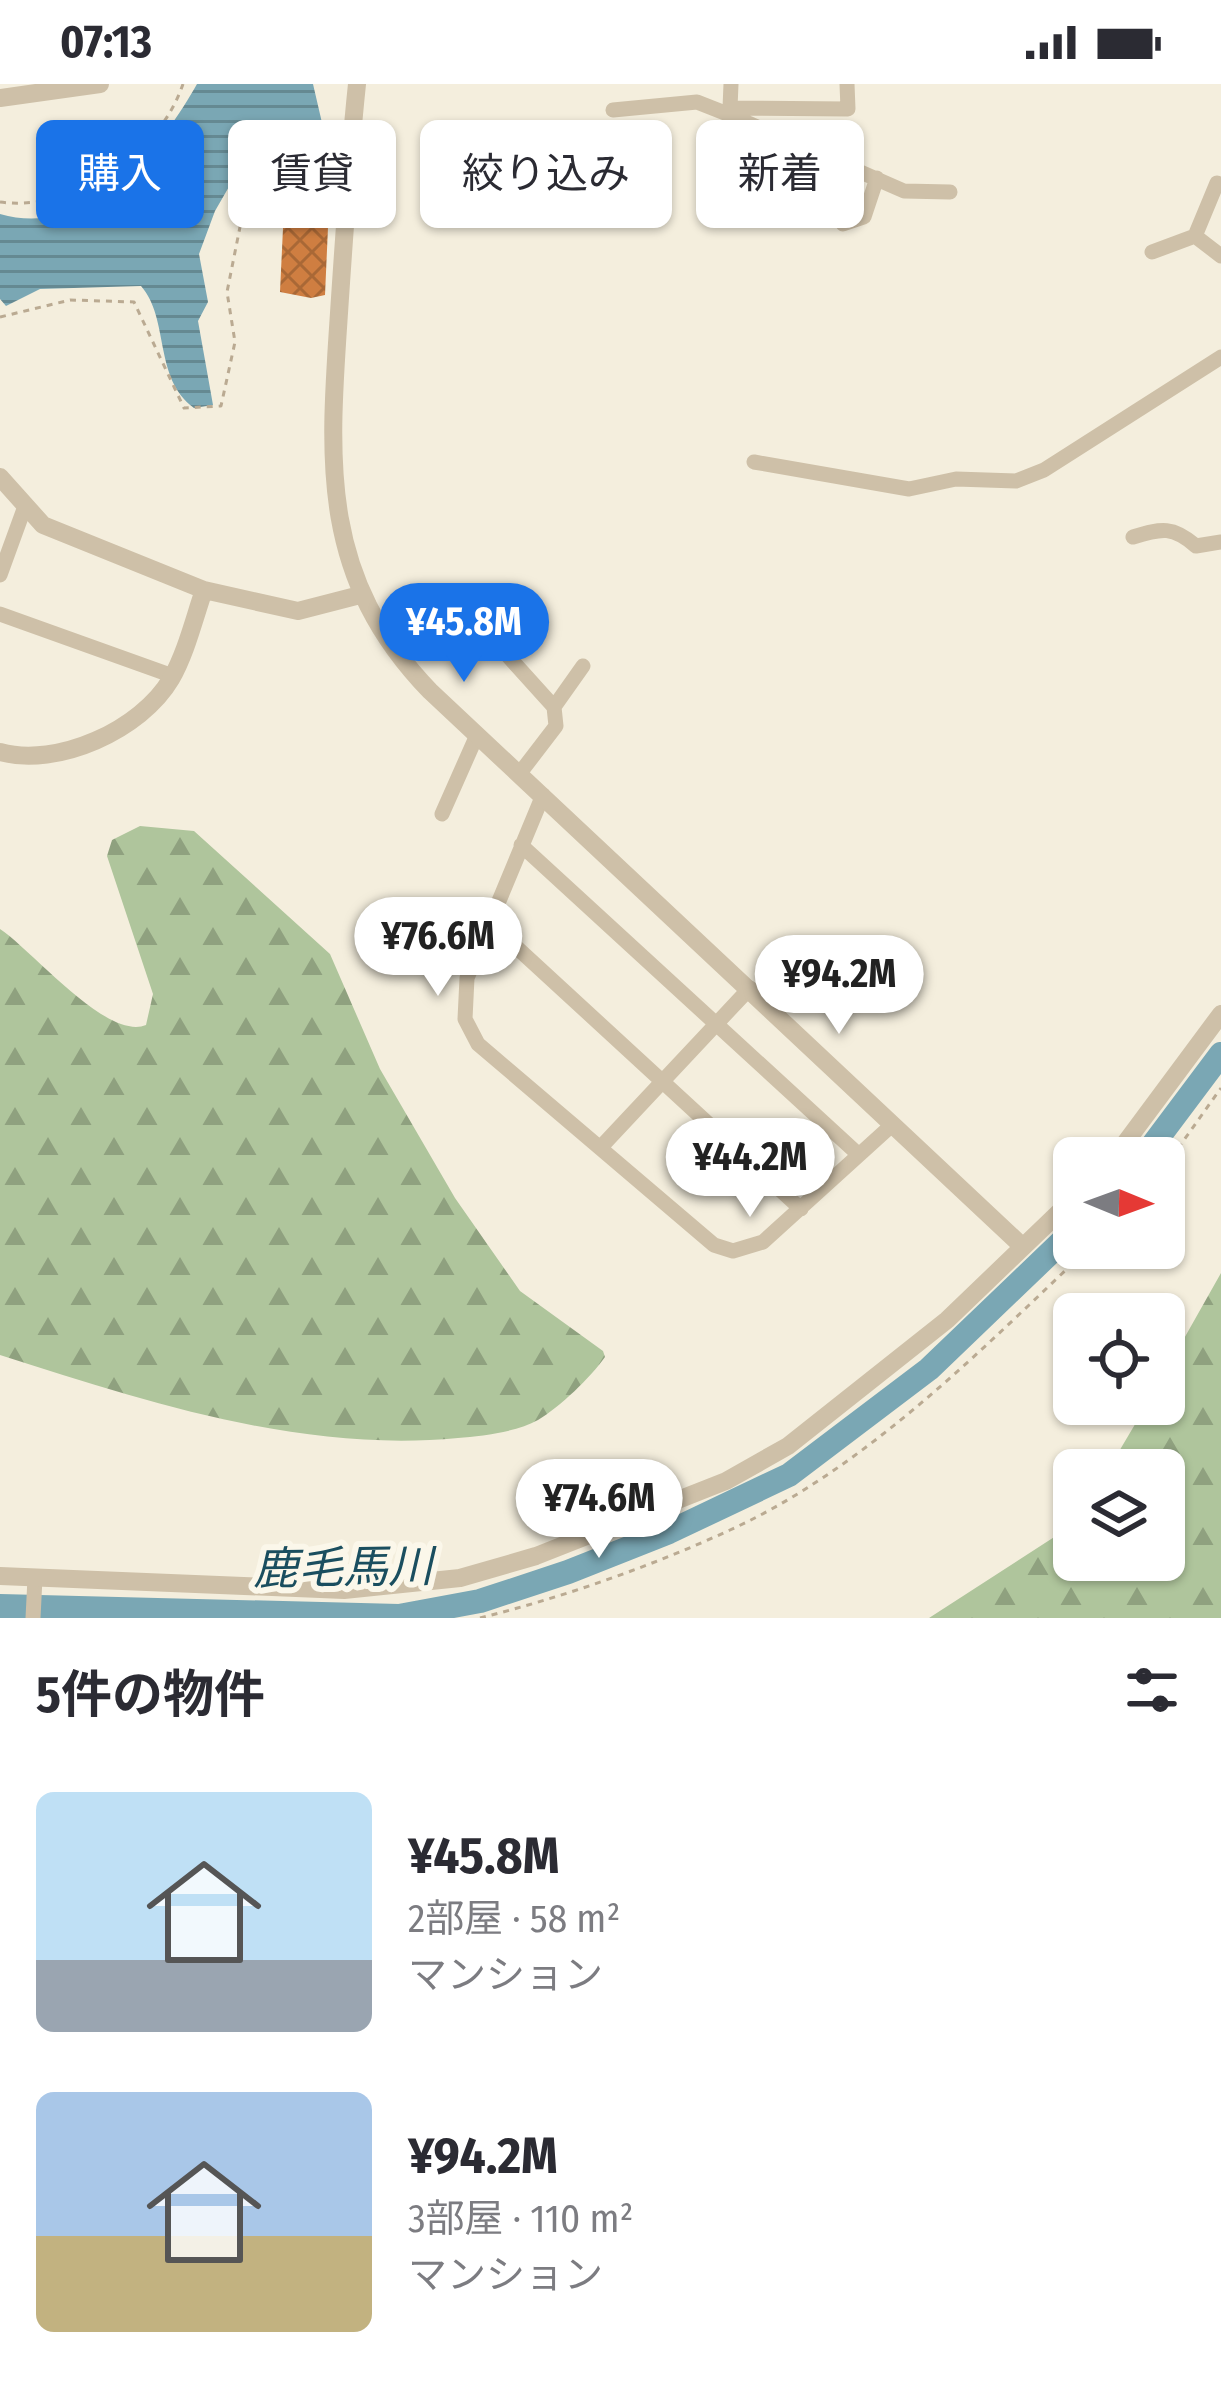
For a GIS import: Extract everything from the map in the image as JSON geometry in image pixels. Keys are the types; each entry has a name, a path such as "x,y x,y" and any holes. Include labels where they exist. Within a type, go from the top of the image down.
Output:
{"street":[{"path":"11,93 100,84"},
{"path":"353,120 357,84"},
{"path":"730,111 731,84"},
{"path":"730,111 848,109 848,84"},
{"path":"613,110 697,102 730,111 904,191 950,192"},
{"path":"864,217 877,178"},
{"path":"1152,252 1195,236 1216,183"},
{"path":"345,228 330,441 334,506 360,595 416,676 1023,1247"},
{"path":"1195,236 1221,256"},
{"path":"754,462 909,489 956,479 1016,481 1044,470 1221,357"},
{"path":"0,477 24,509 70,539 204,590 298,611 360,595"},
{"path":"0,575 24,509"},
{"path":"1133,537 1164,528 1176,529 1196,546 1221,542"},
{"path":"0,752 38,758 70,751 142,713 173,676 204,590"},
{"path":"0,614 173,676"},
{"path":"520,773 556,726 554,706 508,656 522,626"},
{"path":"554,706 583,666"},
{"path":"442,814 477,734"},
{"path":"543,795 467,978 463,1004 478,1044 715,1245 733,1251 763,1242 892,1125"},
{"path":"521,845 859,1155"},
{"path":"489,922 801,1209"},
{"path":"601,1147 750,988"},
{"path":"1130,1137 1221,1014"},
{"path":"0,1576 178,1586 401,1588 536,1556 726,1481 788,1446 947,1320 1053,1218"},
{"path":"33,1618 34,1581"}],"path":[{"path":"0,202 56,199 120,166 165,119 183,84"},
{"path":"0,317 70,301 134,302 184,408 221,406 235,343 227,292 240,228"},
{"path":"1185,1139 1221,1088"},
{"path":"480,1618 732,1529 806,1485 915,1403 1065,1269"}],"green space":[{"path":"140,826 194,831 330,954 380,1069 455,1198 520,1291 603,1351 605,1357 591,1374 547,1414 520,1428 478,1436 400,1441 341,1438 283,1431 168,1406 0,1355 0,929 91,1007 111,1020 146,1025 153,994 107,856 112,840"},
{"path":"1221,1273 1221,1618 929,1618 1053,1538 1053,1581 1185,1581 1185,1449 1120,1449 1135,1425 1185,1425 1185,1337"}],"water":[{"path":"197,84 313,84 321,120 228,120 228,188 199,254 208,302 198,321 213,405 194,408 172,381 156,315 141,286 40,289 6,306 0,299 0,214 36,218 36,228 204,228 204,120 175,120"}],"building":[{"path":"283,228 328,228 325,295 311,298 280,292"}],"waterway":[{"name":"鹿毛馬川","path":"1159,1137 1221,1054"},
{"name":"鹿毛馬川","path":"0,1606 399,1616 480,1601 568,1572 669,1532 789,1475 929,1369 1053,1250"}]}
